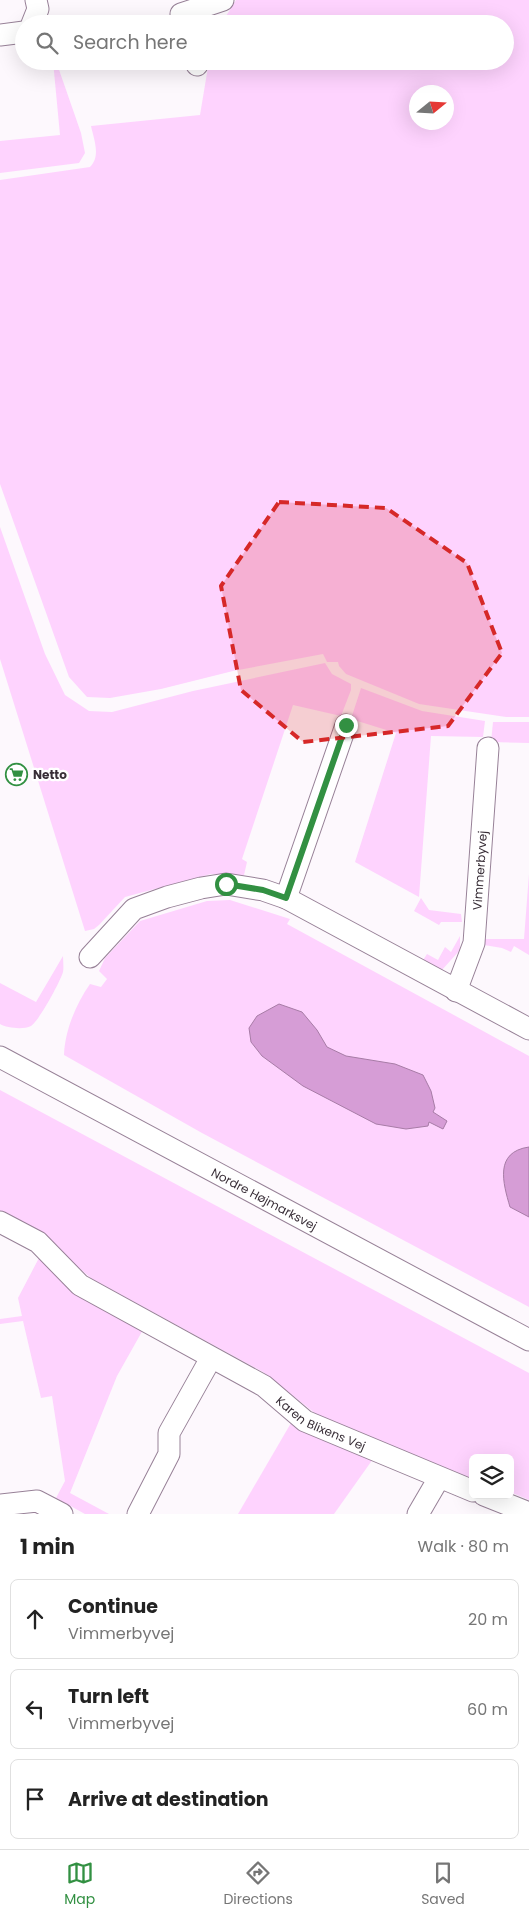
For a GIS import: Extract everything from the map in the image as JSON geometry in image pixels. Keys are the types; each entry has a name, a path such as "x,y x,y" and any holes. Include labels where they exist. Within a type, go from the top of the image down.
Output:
{"street":[{"path":"36,0 38,9 36,15"},
{"path":"180,13 223,0"},
{"path":"0,35 15,33"},
{"path":"286,898 346,725"},
{"name":"Vimmerbyvej","path":"456,991 474,943 488,748"},
{"path":"90,957 134,909 167,897 226,884 263,890 286,898 529,1029"},
{"name":"Nordre Højmarksvej","path":"0,1056 529,1340"},
{"name":"Karen Blixens Vej","path":"0,1222 38,1242 80,1285 264,1386 305,1420 469,1489"},
{"path":"138,1514 169,1454 169,1433 211,1358"},
{"path":"418,1514 439,1478"},
{"path":"494,1499 529,1513"},
{"path":"0,1505 37,1501 62,1514"}],"highlighted area":[{"path":"279,502 386,508 467,563 502,653 448,726 303,742 241,690 221,586"}],"shaded area":[{"path":"236,0 529,0 529,717 506,717 419,704 346,674 338,662 327,662 323,654 233,671 161,689 110,698 87,697 69,677 0,484 0,180 90,167 96,153 91,126 200,115 208,70 514,70 514,15 227,15"},
{"path":"54,70 59,70 81,133 85,153 79,163 0,173 0,141 60,135"},
{"path":"0,527 45,654 65,695 89,711 112,712 193,691 325,663 332,674 351,684 351,690 341,716 293,705 242,859 247,862 244,875 211,874 125,897 99,925 94,929 85,931 0,659"},
{"path":"361,688 422,711 485,721 483,737 431,736 419,897 355,862 396,733 351,719"},
{"path":"493,722 529,722 529,743 491,742"},
{"path":"529,874 529,955 514,946 511,952 502,948 478,944 479,939 524,939"},
{"path":"421,898 429,910 461,914 462,922 441,922 439,925 414,911"},
{"path":"230,900 290,919 287,924 529,1056 529,1307 202,1133 64,1055 69,1027 80,1000 90,984 101,987 107,979 99,971 105,958 140,921 207,901"},
{"path":"460,936 460,950 441,971 422,962 427,954 438,960 445,947 451,952"},
{"path":"63,956 61,977 35,1023 28,1027 20,1028 0,1024 0,983 36,1002"},
{"path":"279,1004 302,1012 317,1030 327,1047 346,1056 395,1064 423,1075 431,1091 435,1108 433,1112 447,1121 443,1129 429,1122 428,1126 406,1129 376,1124 303,1086 262,1056 251,1042 249,1028 257,1016"},
{"path":"0,1090 529,1373 529,1500 514,1494 514,1454 469,1454 469,1477 316,1414 263,1372 92,1279 66,1257 0,1211"},
{"path":"529,1147 529,1217 510,1207 505,1188 504,1170 510,1155 518,1150"},
{"path":"40,1256 144,1328 117,1376 70,1493 109,1514 85,1514 56,1498 65,1481 52,1396 41,1398 23,1321 0,1324 0,1319 22,1316 18,1298"},
{"path":"291,1423 337,1440 373,1459 334,1514 238,1514"}],"place":[{"name":"Netto","path":"17,774"}],"route":[{"path":"226,884 263,890 286,898 346,725"}]}
